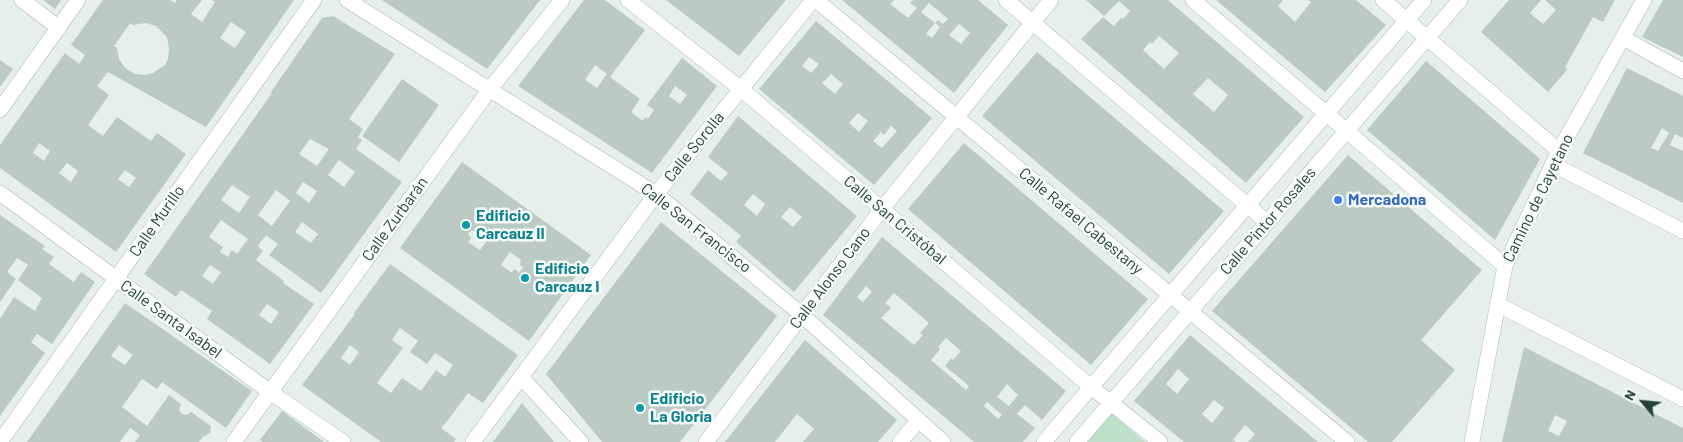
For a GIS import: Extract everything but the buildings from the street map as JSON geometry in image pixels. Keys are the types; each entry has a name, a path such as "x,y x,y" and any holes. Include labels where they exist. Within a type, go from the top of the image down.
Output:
{"street":[{"path":"22,0 59,28"},
{"path":"0,110 78,0"},
{"name":"Calle Murillo","path":"0,442 314,0"},
{"name":"Calle San Francisco","path":"347,0 656,194 802,315 943,442"},
{"name":"Calle Zurbarán","path":"234,442 490,89 562,0"},
{"name":"Calle San Cristóbal","path":"628,0 741,89 1091,387 1160,442"},
{"name":"Calle Sorolla","path":"473,442 656,194 815,0"},
{"name":"Calle Rafael Cabestany","path":"815,0 1347,442"},
{"path":"1006,0 1267,222"},
{"name":"Calle Alonso Cano","path":"706,442 882,209 1051,0"},
{"path":"1193,0 1505,266"},
{"path":"1383,0 1427,37 1556,158 1683,231"},
{"name":"Calle Pintor Rosales","path":"1044,442 1424,0"},
{"name":"Calle Pintor Rosales","path":"1078,442 1460,0"},
{"name":"Camino de Cayetano","path":"1472,442 1505,266 1556,158 1644,0"},
{"path":"1623,38 1683,71"},
{"name":"Calle Santa Isabel","path":"0,192 270,392 343,442"},
{"path":"1497,304 1683,399"},
{"path":"521,377 581,442"},
{"path":"900,442 918,420"}],"green space":[{"path":"1110,412 1145,442 1085,442"}],"place":[{"name":"Mercadona","path":"1338,200"},
{"name":"Edificio Carcauz II","path":"466,225"},
{"name":"Edificio Carcauz I","path":"525,278"},
{"name":"Edificio La Gloria","path":"640,408"}]}
